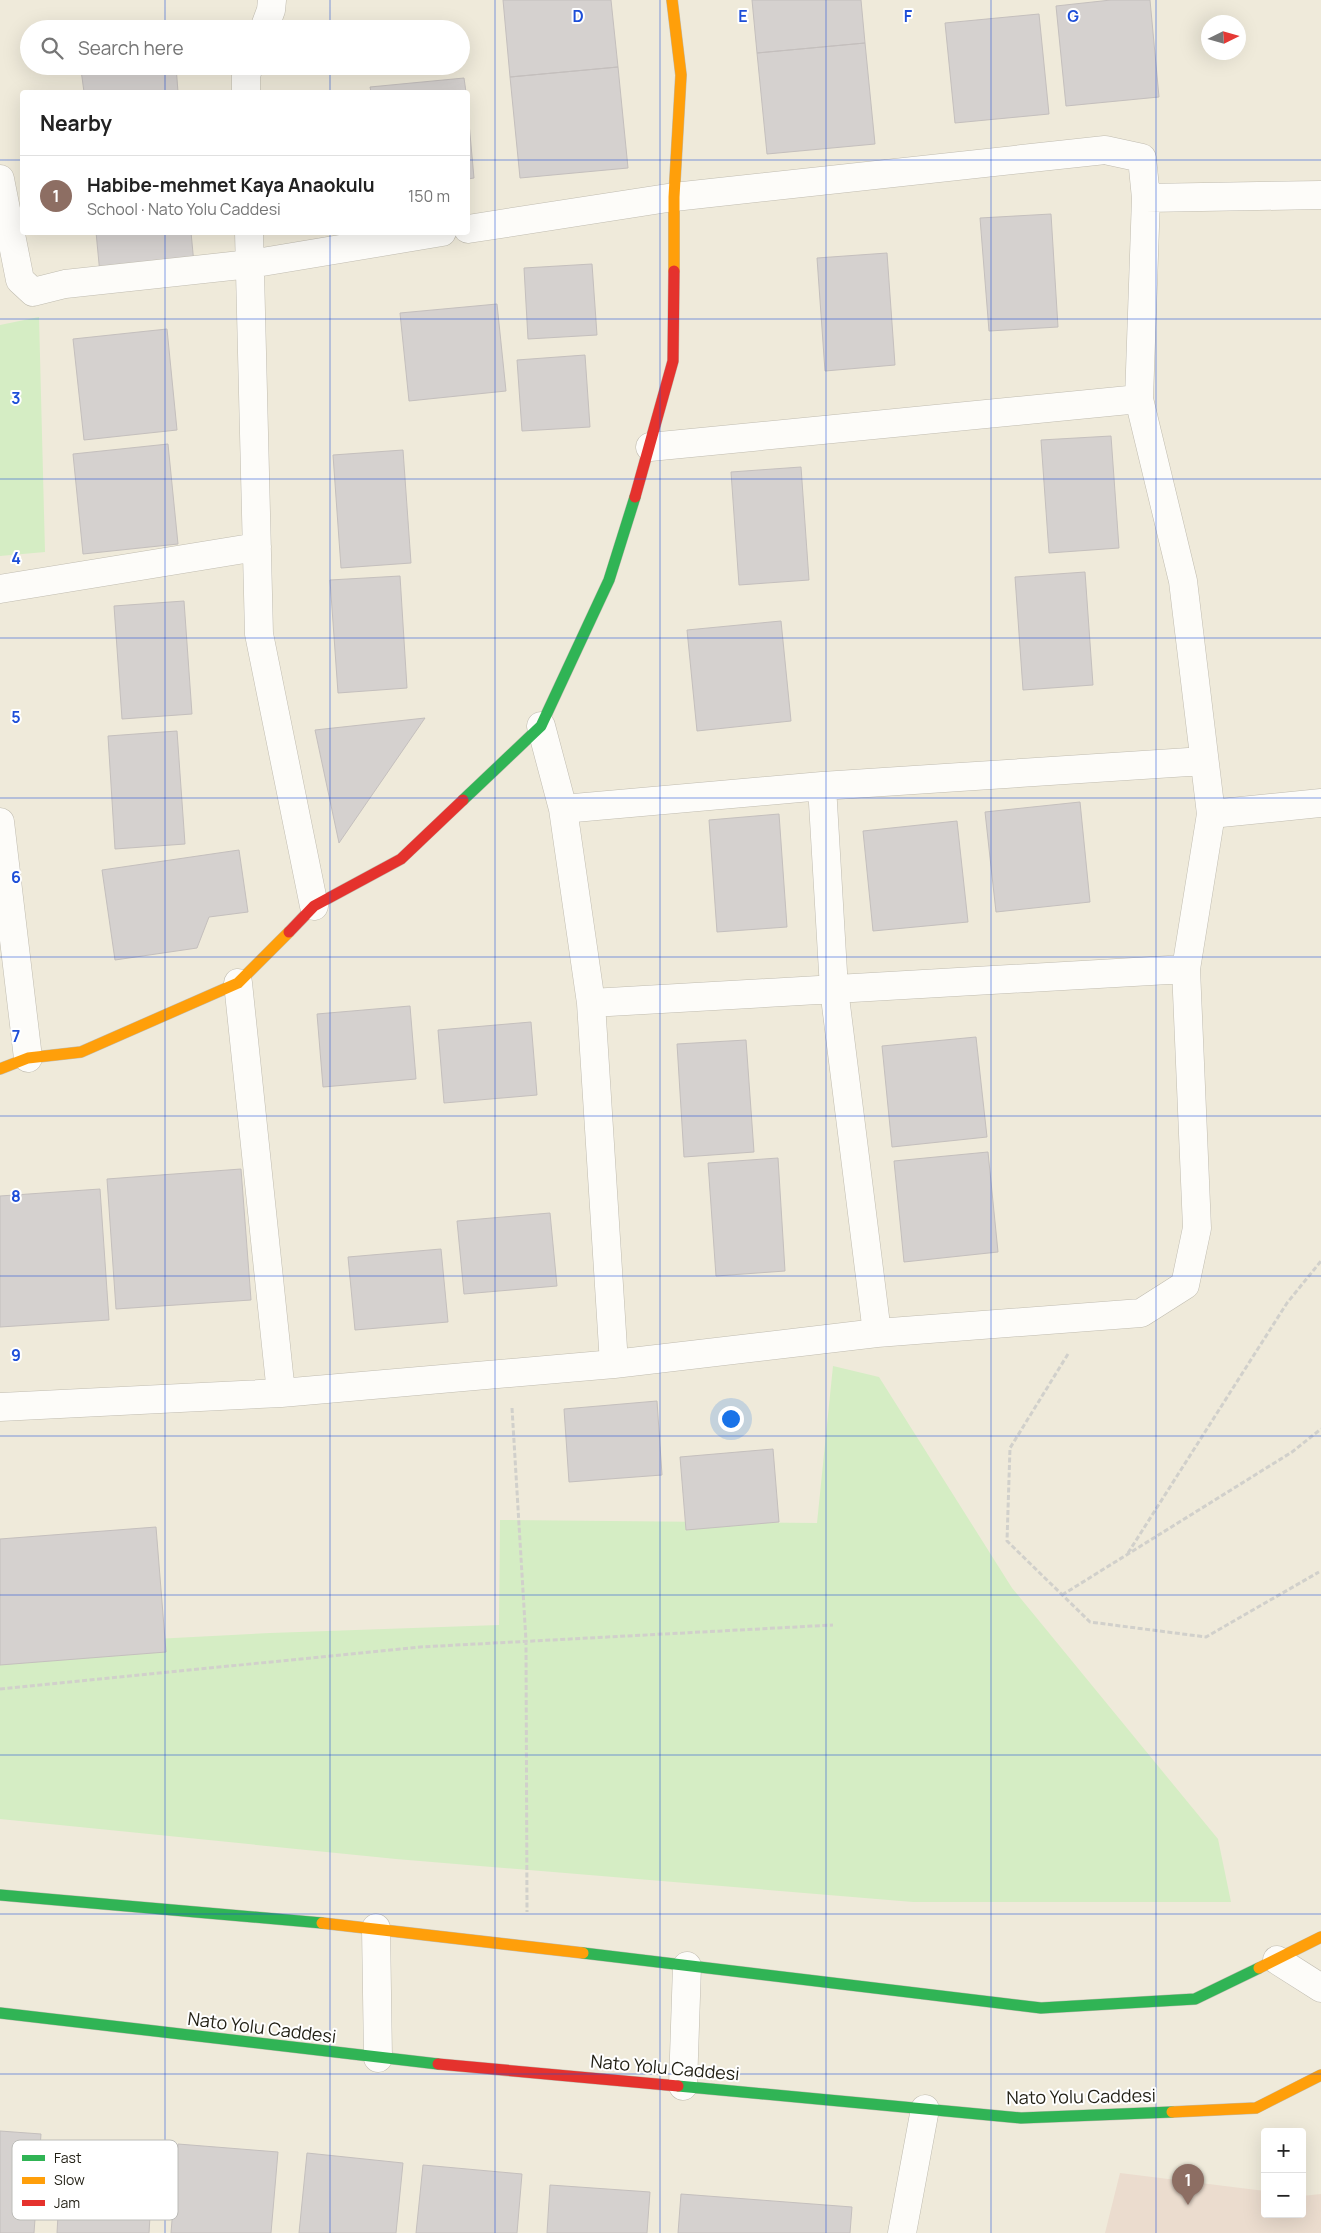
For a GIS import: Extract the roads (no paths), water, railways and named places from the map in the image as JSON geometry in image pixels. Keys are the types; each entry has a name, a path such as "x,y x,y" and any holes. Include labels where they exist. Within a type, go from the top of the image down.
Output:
{"main road":[{"path":"0,1069 28,1058 82,1052 238,983 314,906 401,859 540,726 609,580 650,447 672,361 674,197 681,75 672,0"},
{"path":"0,1895 376,1928 1041,2008 1195,1999 1278,1960 1321,1937"},
{"name":"Nato Yolu Caddesi","path":"0,2013 378,2058 1021,2118 1256,2108 1321,2076"}],"street":[{"path":"267,20 272,0"},
{"path":"246,75 246,90"},
{"path":"0,1407 281,1393 614,1364 877,1333 1141,1313 1185,1285 1197,1228 1186,969 1211,814 1183,581 1139,399 1146,198 1142,158 1105,150 674,197 470,229"},
{"path":"0,179 20,280 33,292 65,284 250,264 424,235"},
{"path":"1146,198 1321,195"},
{"path":"249,235 259,634 314,906"},
{"path":"650,447 1139,399"},
{"path":"0,589 257,548"},
{"path":"540,726 563,809 591,1003 614,1364"},
{"path":"563,809 822,786 1204,760"},
{"path":"822,786 834,989 877,1333"},
{"path":"1211,814 1321,803"},
{"path":"0,822 28,1058"},
{"path":"591,1003 1186,969"},
{"path":"238,983 281,1393"},
{"path":"376,1928 378,2058"},
{"path":"1278,1960 1321,1988"},
{"path":"683,2086 687,1966"},
{"path":"902,2233 925,2109"}],"place":[{"name":"Habibe-mehmet Kaya Anaokulu","path":"1188,2205"}]}
